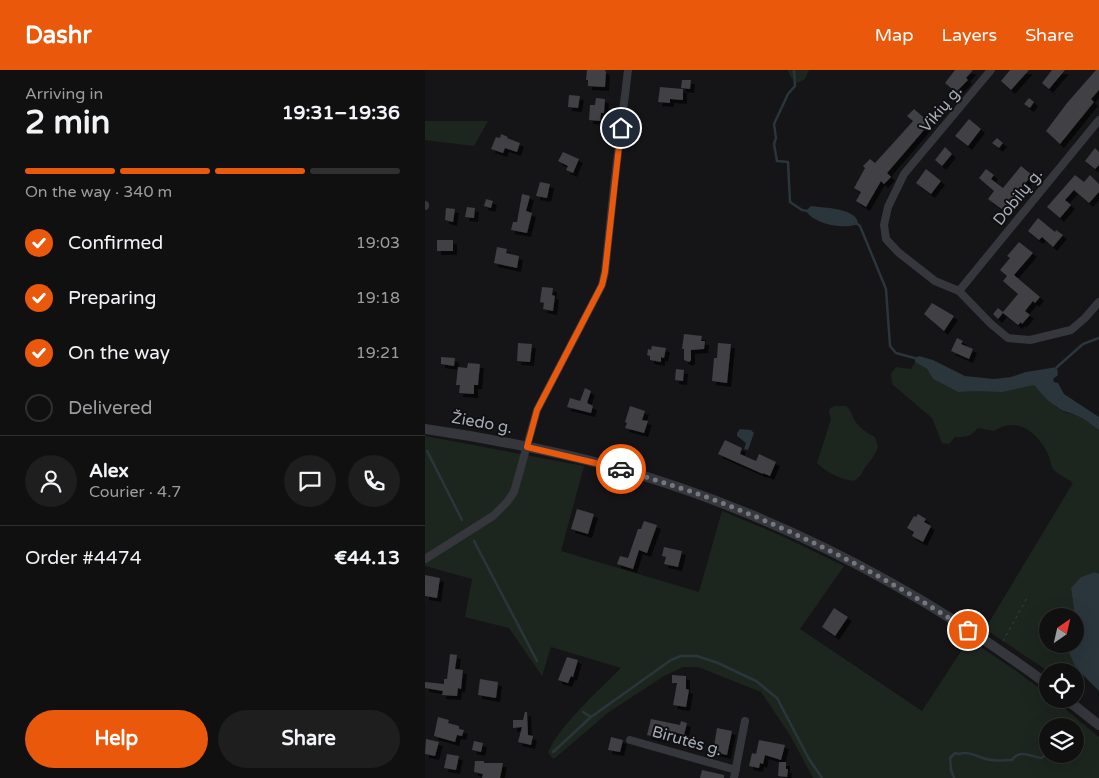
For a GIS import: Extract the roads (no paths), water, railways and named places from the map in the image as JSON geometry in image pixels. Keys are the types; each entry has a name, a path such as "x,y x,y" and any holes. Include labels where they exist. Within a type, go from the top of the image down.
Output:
{"street":[{"path":"425,559 478,526 501,509 514,492 537,410 602,285 629,70"},
{"name":"Vikių g.","path":"959,291 935,281 898,252 886,239 884,224 888,207 904,174 991,70"},
{"name":"Dobilų g.","path":"959,291 1099,120"},
{"path":"959,291 991,324 1008,338 1030,340 1071,330 1099,302"},
{"name":"Žiedo g.","path":"425,429 527,447 611,466 709,498 825,548 871,571 942,613 1039,678"},
{"path":"1077,708 1099,725"},
{"name":"Birutės g.","path":"630,740 735,774 745,722"}],"waterway":[{"path":"794,70 795,86 788,94 774,124 776,138 774,144 777,161 788,162 790,202 802,210 808,211"},
{"path":"856,223 860,226 886,289 890,346 896,353 918,359"},
{"path":"1057,367 1083,344 1099,338"},
{"path":"427,451 462,520"},
{"path":"474,541 537,661"},
{"path":"553,752 591,717 671,660 681,656 697,656 718,663 756,681 777,698 809,759 822,778"},
{"path":"583,712 591,717"},
{"path":"954,778 950,758 955,753 967,753 996,760 1012,760 1021,754 1039,758"}]}
